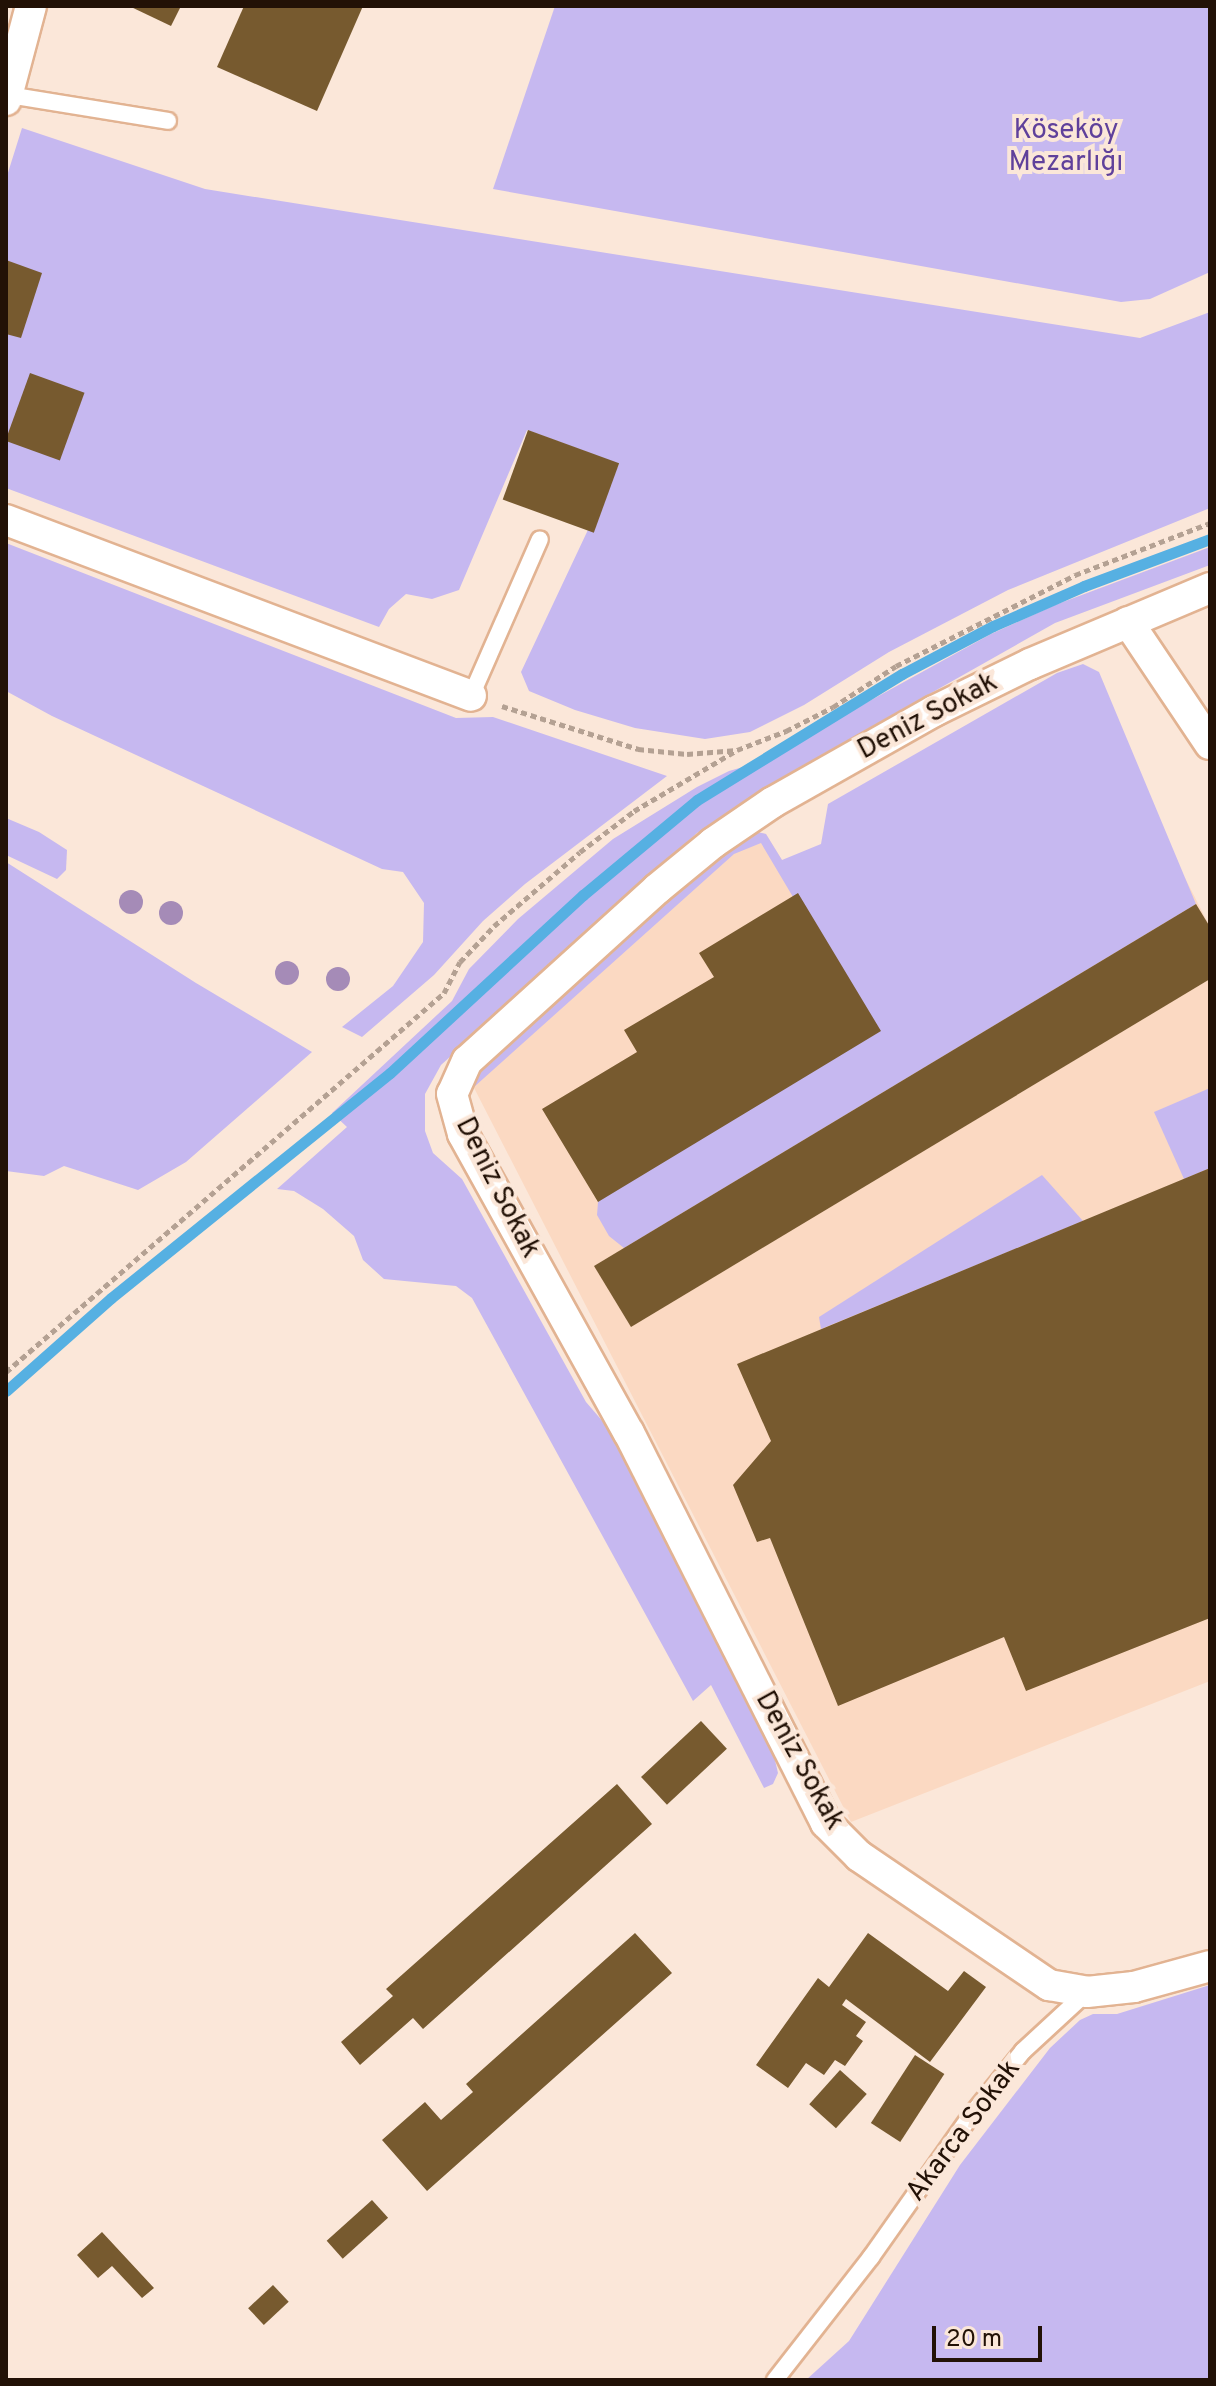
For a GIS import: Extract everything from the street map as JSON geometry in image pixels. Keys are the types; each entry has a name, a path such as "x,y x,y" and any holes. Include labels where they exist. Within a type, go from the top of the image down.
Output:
{"street":[{"path":"7,96 31,6"},
{"path":"6,520 471,696"},
{"name":"Deniz Sokak","path":"1087,1992 1049,1985 859,1856 826,1823 629,1433 463,1134 452,1094 467,1061 657,889 713,843 773,802 934,711 1210,588"},
{"path":"1128,622 1210,744"},
{"path":"1087,1992 1134,1987 1210,1966"}],"lane":[{"path":"7,96 168,121"},
{"path":"471,696 540,539"},
{"name":"Akarca Sokak","path":"775,2380 871,2257 969,2118 1023,2051 1087,1992"}],"path":[{"path":"6,1372 444,993 460,962 494,926 580,852 634,811 737,750 786,731 833,707 896,666 1075,575 1210,523"},
{"path":"471,696 638,749 687,754 737,750"}],"shaded area":[{"path":"757,832 766,834 782,860 1185,878 1210,927 1210,1681 851,1822 471,1082"}],"green space":[{"name":"Köseköy Mezarlığı","path":"555,6 1210,6 1210,272 1150,299 1121,302 493,189"},
{"path":"22,128 205,189 1140,338 1210,312 1210,508 1008,590 889,652 804,705 750,732 705,739 635,728 575,710 529,691 521,672 619,464 527,430 459,590 432,599 406,594 389,609 379,627 6,488 6,179"},
{"path":"6,543 456,718 493,717 667,776 525,884 483,921 434,975 362,1037 342,1027 393,986 423,942 424,903 403,872 382,869 52,716 6,691"},
{"path":"1210,547 1210,565 1055,623 855,736 697,833 441,1065 425,1094 425,1131 433,1153 462,1179 586,1402 623,1445 774,1756 778,1773 773,1784 764,1788 711,1685 693,1701 472,1298 456,1286 384,1279 363,1260 354,1236 323,1209 294,1191 277,1189 347,1127 332,1113 452,1001 469,969 518,919 613,839 697,787 729,771 757,763 991,634 1055,605"},
{"path":"1083,664 1099,672 1196,904 624,1248 609,1236 597,1215 598,1202 793,897 761,843 734,854 474,1087 471,1082 491,1057 726,846 757,832 766,834 782,860 821,844 828,804 1057,673"},
{"path":"6,818 39,832 67,850 66,870 57,879 6,855"},
{"path":"6,862 196,983 312,1052 186,1162 138,1190 64,1166 44,1176 6,1171"},
{"path":"1210,1088 1210,1168 1184,1179 1154,1112"},
{"path":"1042,1175 1083,1221 821,1329 819,1317"},
{"path":"1210,1985 1210,2380 806,2380 849,2341 960,2165 1050,2048 1080,2020 1093,2014 1117,2014"}],"building":[{"path":"129,6 181,6 171,26"},
{"path":"244,6 363,6 317,111 217,67"},
{"path":"6,260 42,273 21,338 6,334"},
{"path":"30,373 85,393 60,460 6,441"},
{"path":"528,430 619,463 594,533 503,500"},
{"path":"798,893 881,1031 598,1202 542,1109 637,1052 624,1030 714,977 699,953"},
{"path":"1196,904 1210,927 1210,979 631,1327 594,1266"},
{"path":"1210,1168 1210,1618 1026,1691 1004,1637 838,1706 770,1538 757,1542 733,1485 771,1441 737,1364"},
{"path":"701,1721 727,1749 667,1805 641,1777"},
{"path":"617,1784 652,1824 423,2029 413,2018 360,2065 341,2042 393,1996 386,1989"},
{"path":"635,1933 672,1973 427,2191 382,2140 425,2102 441,2120 473,2092 466,2084"},
{"path":"868,1933 948,1991 964,1971 986,1987 930,2062 846,1999 842,2005 866,2022 856,2036 863,2041 845,2066 835,2060 824,2075 806,2063 788,2088 756,2065 818,1978 829,1987"},
{"path":"915,2055 944,2074 900,2142 871,2123"},
{"path":"840,2070 867,2094 836,2128 809,2104"},
{"path":"372,2200 388,2218 343,2259 327,2241"},
{"path":"102,2232 154,2288 142,2298 112,2266 98,2278 77,2255"},
{"path":"273,2285 289,2302 264,2325 248,2308"}],"waterway":[{"path":"6,1391 111,1298 390,1073 583,895 697,800 902,674 993,626 1084,586 1210,539"}]}
